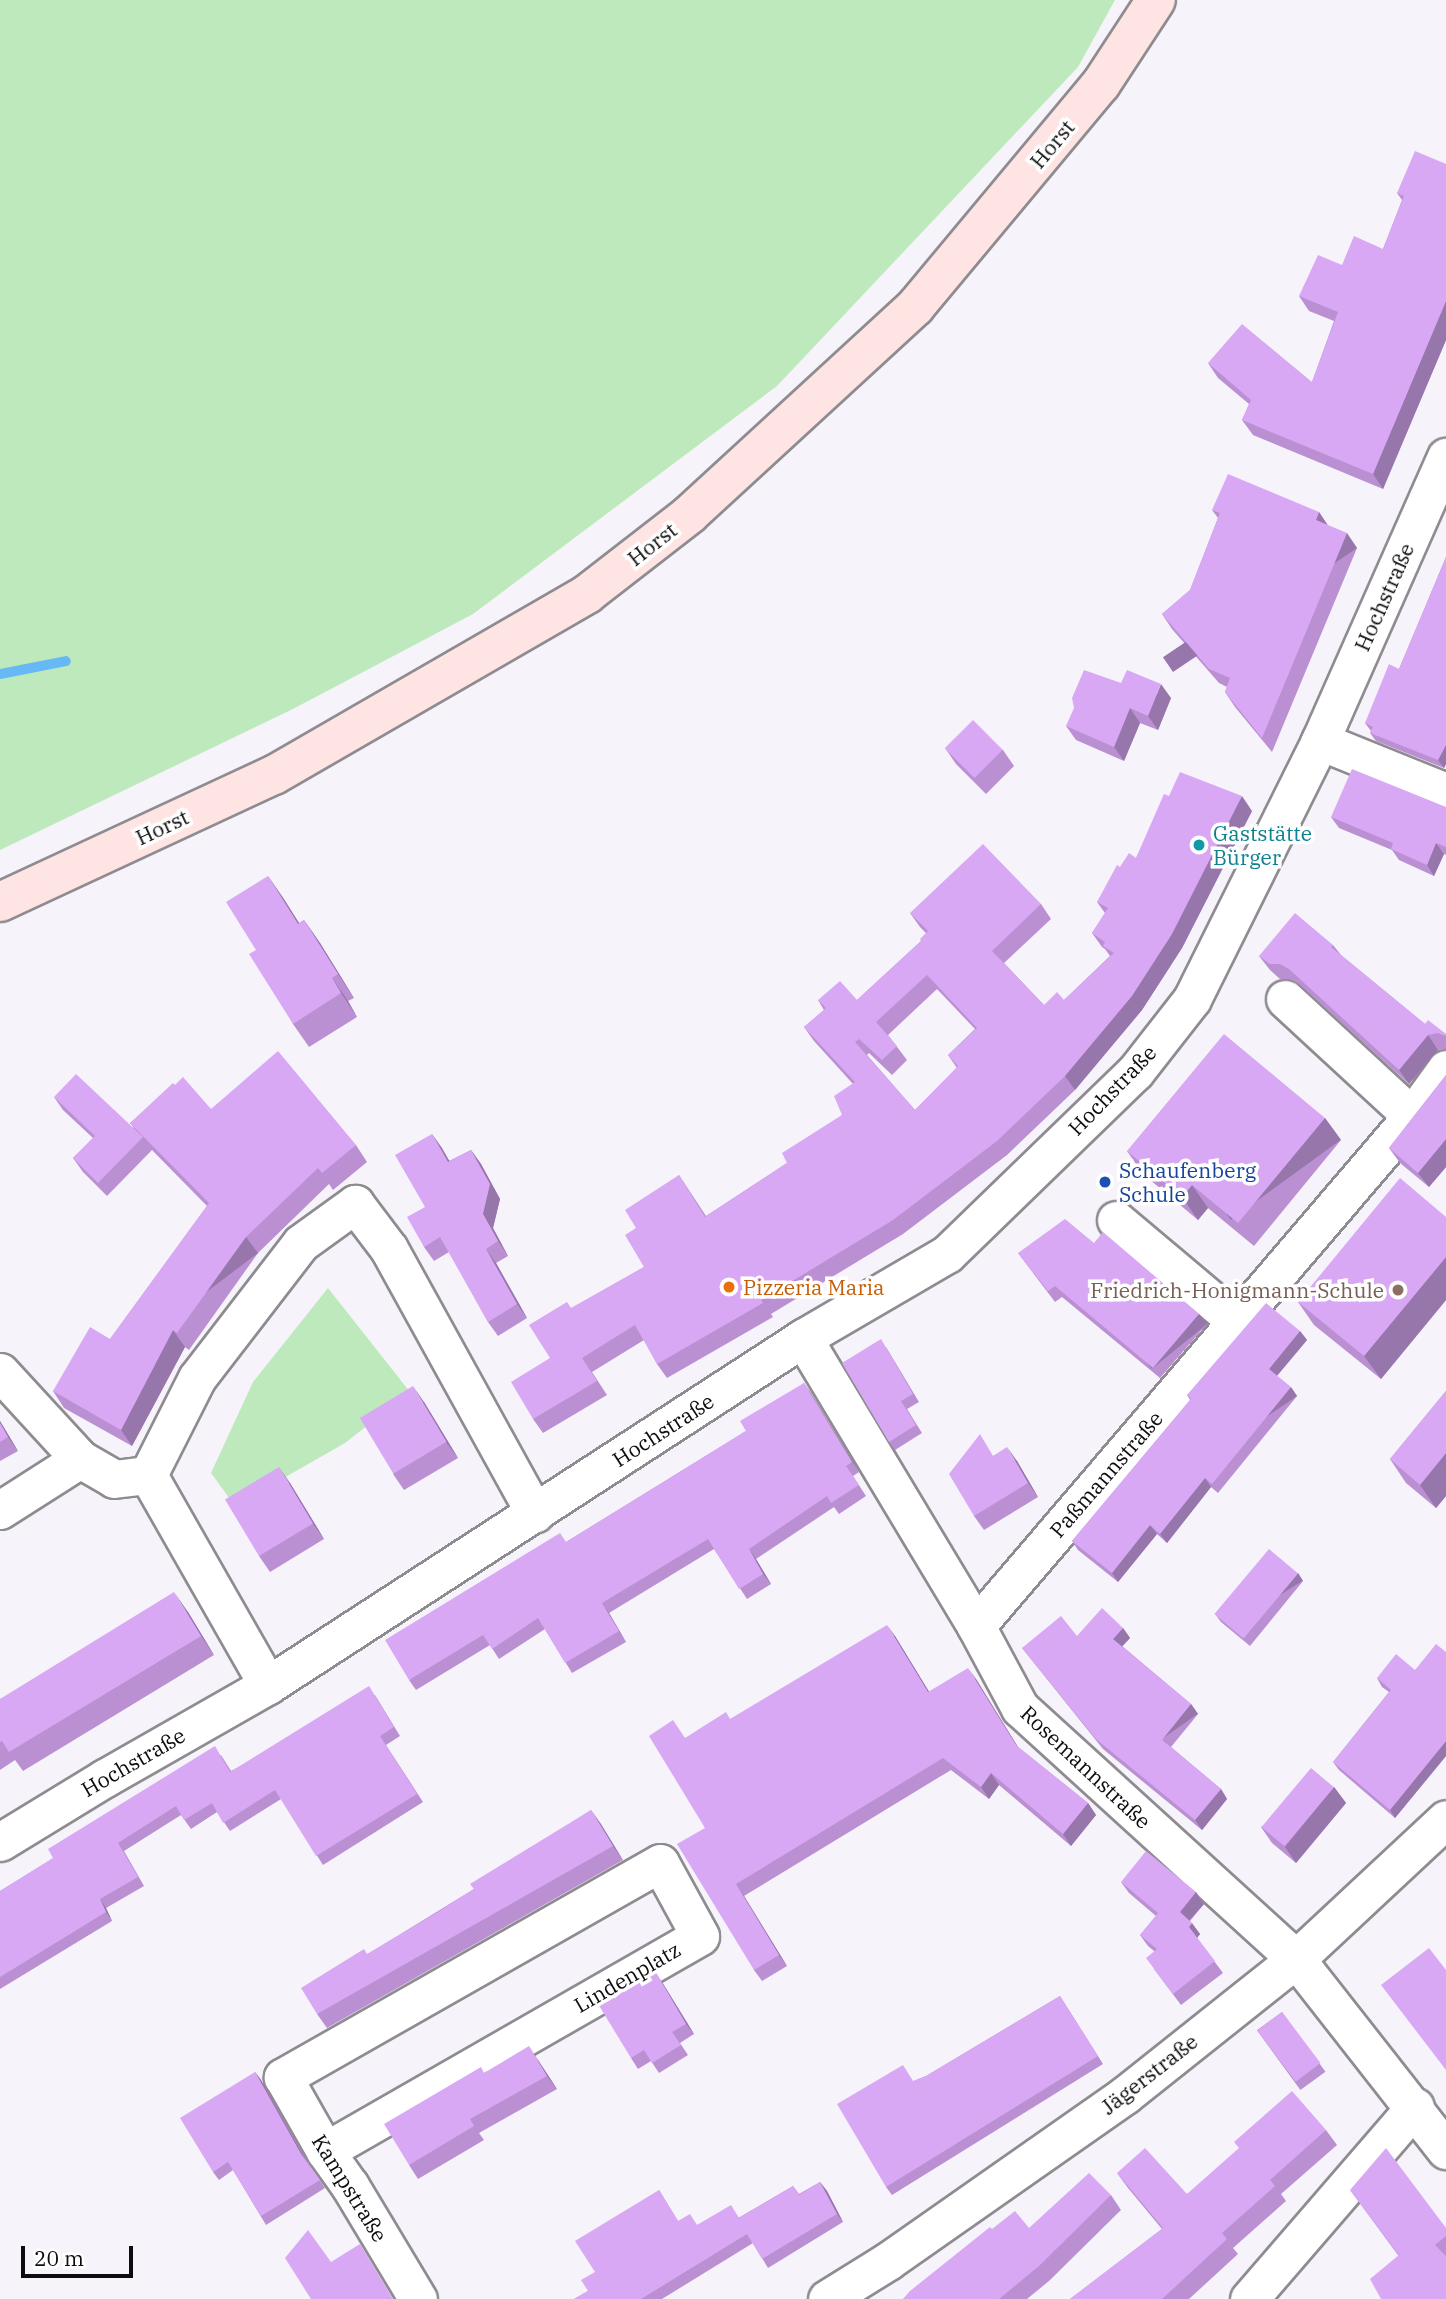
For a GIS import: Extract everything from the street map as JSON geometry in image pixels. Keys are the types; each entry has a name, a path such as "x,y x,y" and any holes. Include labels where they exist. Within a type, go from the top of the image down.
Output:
{"street":[{"name":"Horst","path":"0,902 275,775 587,594 690,514 915,307 1101,85 1156,0"},
{"name":"Hochstraße","path":"0,1842 105,1778 268,1685 803,1338 947,1254 1135,1072 1192,999 1320,741 1446,457"},
{"path":"1320,741 1446,792"},
{"path":"1285,999 1412,1116"},
{"name":"Paßmannstraße","path":"976,1626 1412,1116 1446,1069"},
{"path":"148,1475 197,1378 301,1243 355,1204 389,1249 535,1513"},
{"path":"1116,1220 1237,1322"},
{"name":"Rosemannstraße","path":"803,1338 976,1626 1020,1708 1296,1959 1415,2107 1446,2150"},
{"path":"0,1372 80,1459 114,1479 148,1475"},
{"path":"0,1510 80,1459"},
{"path":"148,1475 268,1685"},
{"name":"Jägerstraße","path":"827,2299 888,2261 1125,2095 1296,1959 1446,1819"},
{"name":"Lindenplatz","path":"283,2077 660,1863 700,1936 325,2151"},
{"name":"Kampstraße","path":"283,2077 325,2151 350,2186 418,2299"},
{"path":"1249,2299 1415,2107"}],"green space":[{"path":"0,0 1115,0 1078,67 777,386 473,614 293,709 0,850"},
{"path":"328,1288 410,1392 345,1443 235,1506 211,1473 253,1382"}],"building":[{"path":"1415,151 1446,164 1446,301 1373,474 1242,420 1251,400 1208,363 1242,324 1312,382 1338,312 1299,296 1318,255 1342,265 1354,236 1383,249 1404,196 1397,193"},
{"path":"1228,474 1319,512 1316,520 1347,533 1262,738 1225,692 1230,678 1209,669 1162,614 1190,590 1220,513 1212,510"},
{"path":"1446,557 1446,745 1438,760 1370,733 1373,727 1365,723 1389,664 1399,669"},
{"path":"1084,670 1121,683 1127,670 1161,684 1148,716 1130,708 1114,747 1066,726 1074,708 1072,698"},
{"path":"973,720 1003,750 974,778 945,748"},
{"path":"1352,769 1446,807 1446,847 1436,843 1427,865 1391,849 1393,843 1331,817"},
{"path":"1180,772 1242,796 1172,934 1132,996 1065,1076 997,1141 893,1220 761,1300 763,1303 657,1364 635,1325 582,1358 597,1381 533,1419 511,1382 550,1358 529,1325 567,1302 571,1308 644,1267 625,1235 636,1228 625,1210 679,1175 705,1217 787,1163 782,1153 842,1115 834,1096 855,1082 804,1027 826,1008 818,1000 840,981 857,1000 921,941 928,931 910,913 983,844 1041,904 992,951 1044,1005 1057,992 1064,1000 1114,953 1103,946 1105,942 1092,933 1108,908 1097,902 1117,865 1120,867 1129,853 1136,858 1164,794 1169,796","holes":["927,975 977,1028 948,1055 958,1066 915,1110 855,1042 859,1039 882,1060 897,1046 876,1022"]},
{"path":"268,876 298,924 304,920 338,974 332,978 341,993 293,1024 249,954 256,950 226,902"},
{"path":"1295,913 1333,945 1331,947 1425,1024 1428,1020 1446,1036 1438,1033 1428,1035 1399,1070 1289,969 1280,964 1270,964 1259,956"},
{"path":"1224,1034 1325,1118 1238,1223 1192,1185 1182,1197 1127,1151"},
{"path":"278,1051 356,1145 322,1173 318,1168 246,1237 177,1333 173,1330 121,1430 53,1391 90,1327 110,1339 209,1203 130,1123 183,1077 211,1109"},
{"path":"76,1074 143,1137 98,1183 73,1158 95,1136 54,1097"},
{"path":"1446,1075 1446,1139 1418,1173 1389,1148"},
{"path":"432,1134 448,1162 471,1150 490,1184 483,1214 498,1241 486,1249 517,1304 488,1322 440,1237 424,1247 407,1217 425,1207 395,1155"},
{"path":"1400,1178 1446,1217 1446,1257 1364,1356 1298,1302"},
{"path":"1065,1219 1094,1243 1103,1232 1199,1314 1153,1368 1055,1286 1048,1291 1018,1253"},
{"path":"1266,1303 1300,1331 1269,1369 1291,1387 1212,1484 1205,1478 1160,1534 1150,1525 1112,1573 1072,1541 1191,1399 1187,1395"},
{"path":"881,1339 913,1394 901,1401 916,1425 889,1442 842,1363"},
{"path":"804,1383 852,1462 846,1466 859,1485 831,1503 827,1496 749,1549 763,1574 739,1589 708,1539 602,1603 619,1631 565,1663 538,1618 492,1649 483,1635 409,1680 385,1640 560,1533 566,1542 746,1431 740,1421"},
{"path":"413,1386 446,1442 393,1474 360,1418"},
{"path":"1446,1391 1446,1453 1420,1485 1390,1459"},
{"path":"0,1423 8,1437 0,1442"},
{"path":"980,1434 993,1456 1007,1447 1028,1483 974,1516 949,1474"},
{"path":"279,1467 313,1524 259,1556 225,1499"},
{"path":"1269,1549 1298,1573 1243,1639 1214,1614"},
{"path":"174,1592 201,1636 9,1752 2,1741 0,1742 0,1699"},
{"path":"1102,1608 1123,1628 1113,1639 1191,1704 1162,1740 1221,1789 1195,1820 1096,1739 1022,1648 1061,1616 1077,1636"},
{"path":"887,1625 928,1692 968,1668 1016,1745 1088,1803 1063,1834 991,1773 981,1787 943,1758 736,1884 779,1955 754,1970 677,1844 705,1828 649,1736 673,1720 685,1738 726,1712 730,1719"},
{"path":"1436,1644 1446,1652 1446,1741 1390,1810 1333,1762 1391,1690 1377,1678 1396,1654 1415,1670"},
{"path":"369,1686 394,1727 380,1736 417,1794 316,1856 275,1790 223,1823 212,1803 184,1820 176,1806 118,1843 138,1877 100,1899 106,1912 0,1977 0,1891 53,1858 48,1849 215,1746 230,1772"},
{"path":"1311,1768 1334,1787 1284,1846 1262,1827"},
{"path":"591,1810 613,1846 317,2014 301,1988 364,1949 367,1954 438,1912 474,1889 470,1884"},
{"path":"1146,1851 1196,1892 1180,1912 1192,1923 1189,1927 1215,1961 1173,1994 1146,1958 1157,1949 1140,1935 1158,1913 1121,1882"},
{"path":"1429,1948 1446,1970 1446,2070 1381,1985"},
{"path":"655,1971 686,2024 672,2032 681,2045 652,2063 644,2050 631,2058 598,2004"},
{"path":"1060,1996 1098,2056 886,2187 837,2104 903,2065 913,2081 926,2076"},
{"path":"1282,2012 1321,2063 1296,2082 1257,2031"},
{"path":"529,2046 547,2076 470,2119 474,2126 409,2165 384,2124 481,2067 484,2073"},
{"path":"255,2072 301,2154 320,2180 261,2216 228,2162 213,2172 180,2118"},
{"path":"1292,2091 1326,2130 1270,2180 1275,2186 1222,2233 1227,2239 1162,2299 1070,2299 1163,2228 1117,2173 1145,2148 1187,2194 1239,2148 1234,2142"},
{"path":"1386,2148 1446,2228 1446,2236 1435,2245 1446,2256 1446,2299 1381,2299 1370,2279 1399,2255 1350,2190"},
{"path":"1089,2173 1111,2195 1039,2266 999,2299 903,2299 990,2227 992,2229 1015,2211 1029,2228"},
{"path":"820,2182 837,2214 762,2259 747,2234 641,2299 574,2299 588,2291 581,2280 595,2272 575,2241 659,2190 678,2221 690,2214 697,2225 731,2205 739,2218 793,2186 799,2195"},
{"path":"308,2230 331,2262 360,2244 393,2299 311,2299 285,2258"}],"waterway":[{"path":"0,674 66,661"}],"place":[{"name":"Gaststätte Bürger","path":"1199,845"},
{"name":"Schaufenberg Schule","path":"1105,1182"},
{"name":"Pizzeria Maria","path":"729,1287"},
{"name":"Friedrich-Honigmann-Schule","path":"1398,1290"}]}
